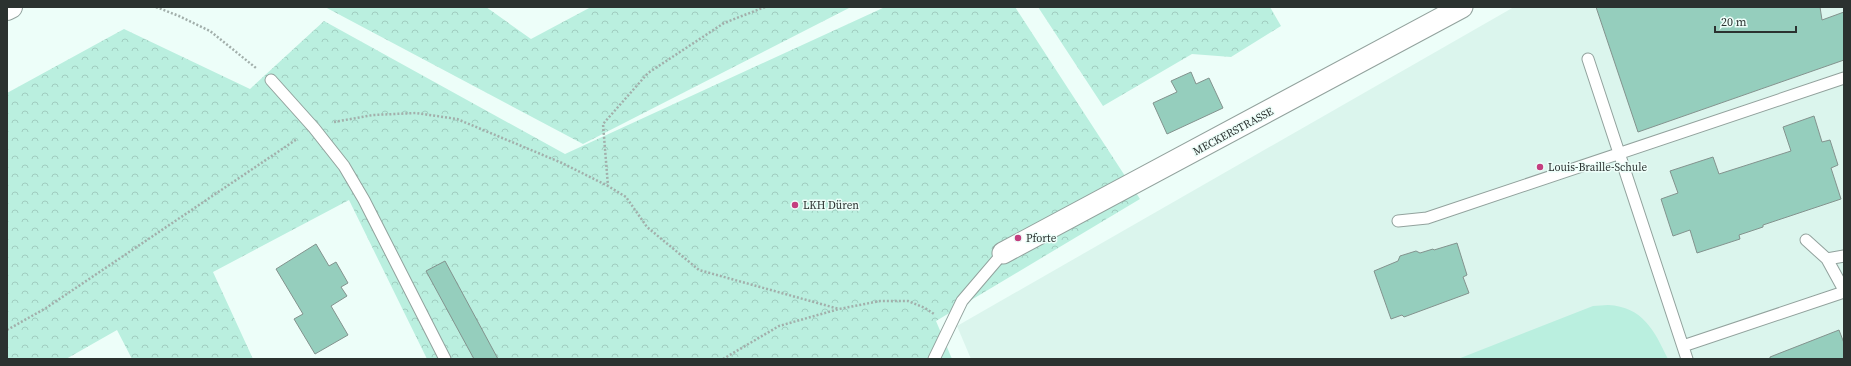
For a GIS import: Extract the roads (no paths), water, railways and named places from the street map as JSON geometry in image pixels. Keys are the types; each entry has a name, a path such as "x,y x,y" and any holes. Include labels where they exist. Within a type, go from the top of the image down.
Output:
{"street":[{"path":"7,9 11,7"},
{"name":"MECKERSTRASSE","path":"1003,253 1462,7"}],"lane":[{"path":"1588,59 1687,359"},
{"path":"1398,221 1427,218 1844,78"},
{"path":"271,80 314,128 344,166 364,200 445,359"},
{"path":"1683,346 1844,291 1827,259 1806,240"},
{"path":"934,359 962,301 1003,253"},
{"path":"1827,259 1844,256"}],"place":[{"name":"Louis-Braille-Schule","path":"1540,167"},
{"name":"LKH Düren","path":"795,205"},
{"name":"Pforte","path":"1018,238"}]}
